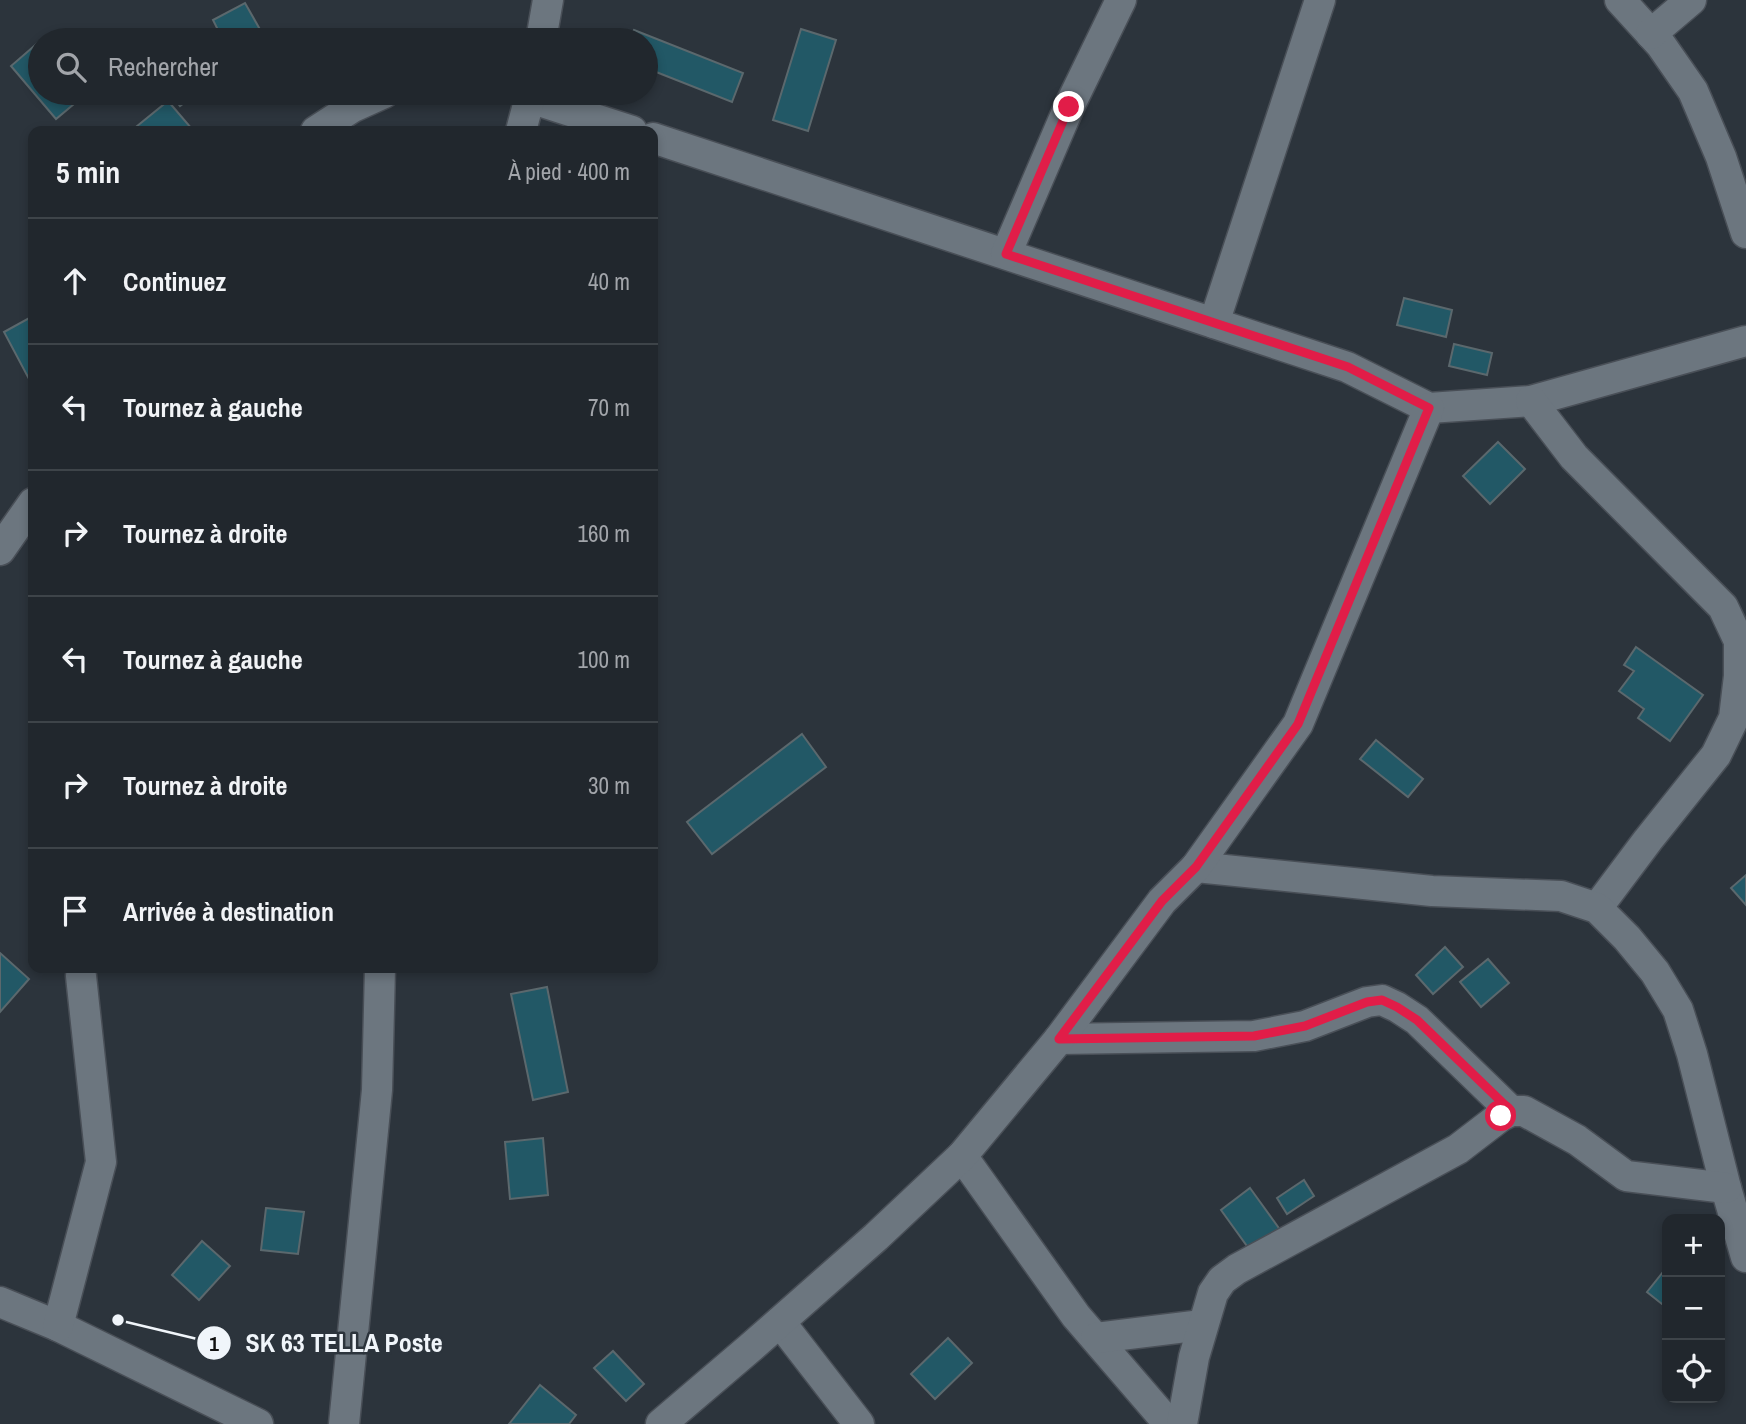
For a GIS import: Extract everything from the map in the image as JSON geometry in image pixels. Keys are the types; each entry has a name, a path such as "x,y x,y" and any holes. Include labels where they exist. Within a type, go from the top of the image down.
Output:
{"street":[{"path":"543,28 548,0"},
{"path":"1006,254 1069,107 1121,0"},
{"path":"1214,323 1320,0"},
{"path":"1620,0 1661,45 1693,91 1721,157 1746,233"},
{"path":"1651,34 1691,0"},
{"path":"324,126 358,105"},
{"path":"523,126 528,105"},
{"path":"559,105 618,126"},
{"path":"658,140 1348,367 1429,408 1531,401 1746,341"},
{"path":"1531,401 1574,457 1723,607 1739,641 1739,676 1734,718 1716,755 1597,908"},
{"path":"661,1424 876,1237 962,1156 1059,1039 1162,901 1196,867 1298,724 1429,408"},
{"path":"0,550 28,510"},
{"path":"1196,867 1432,891 1561,896 1597,908 1655,972 1678,1010 1746,1257"},
{"path":"344,1424 377,1090 380,973"},
{"path":"58,1326 102,1162 81,976"},
{"path":"1059,1039 1254,1036 1305,1026 1367,1002 1382,1000 1417,1020 1511,1111"},
{"path":"1182,1424 1202,1325 1213,1293 1223,1280 1237,1269 1458,1149 1511,1111 1524,1111 1577,1140 1626,1176 1726,1188"},
{"path":"962,1156 1076,1316 1169,1424"},
{"path":"0,1302 58,1326 258,1424"},
{"path":"780,1322 859,1424"},
{"path":"1096,1338 1202,1325"}],"building":[{"path":"245,3 259,28 217,28 213,20"},
{"path":"801,29 836,40 808,131 773,120"},
{"path":"658,39 743,73 732,102 658,73"},
{"path":"28,51 28,86 11,66"},
{"path":"44,105 73,105 56,119"},
{"path":"163,105 171,105 189,126 137,126"},
{"path":"1404,298 1452,310 1446,337 1397,325"},
{"path":"28,319 28,377 4,332"},
{"path":"1454,344 1492,353 1487,375 1449,366"},
{"path":"1498,442 1525,469 1490,504 1463,476"},
{"path":"1636,647 1703,695 1670,741 1638,718 1644,709 1619,691 1634,671 1624,665"},
{"path":"802,734 826,767 712,854 687,822"},
{"path":"1376,740 1423,779 1408,797 1360,759"},
{"path":"1746,875 1746,905 1731,888"},
{"path":"1445,947 1463,967 1433,994 1416,975"},
{"path":"0,953 29,979 0,1012"},
{"path":"1488,959 1509,983 1481,1007 1460,982"},
{"path":"547,987 568,1092 533,1100 511,994"},
{"path":"543,1138 548,1195 510,1199 505,1142"},
{"path":"1304,1180 1314,1196 1287,1214 1277,1198"},
{"path":"1250,1188 1281,1231 1252,1253 1221,1210"},
{"path":"266,1208 304,1212 298,1254 261,1250"},
{"path":"202,1241 230,1266 199,1300 172,1275"},
{"path":"1662,1273 1662,1304 1647,1292"},
{"path":"948,1338 972,1363 935,1399 911,1374"},
{"path":"613,1351 644,1384 626,1401 594,1368"},
{"path":"540,1385 576,1415 569,1424 509,1424"}],"place":[{"name":"SK 63 TELLA Poste","path":"118,1320"}],"route":[{"path":"1069,107 1006,254 1348,367 1429,408 1298,724 1196,867 1162,901 1059,1039 1254,1036 1305,1026 1367,1002 1382,1000 1417,1020 1511,1111 1501,1116"}]}
